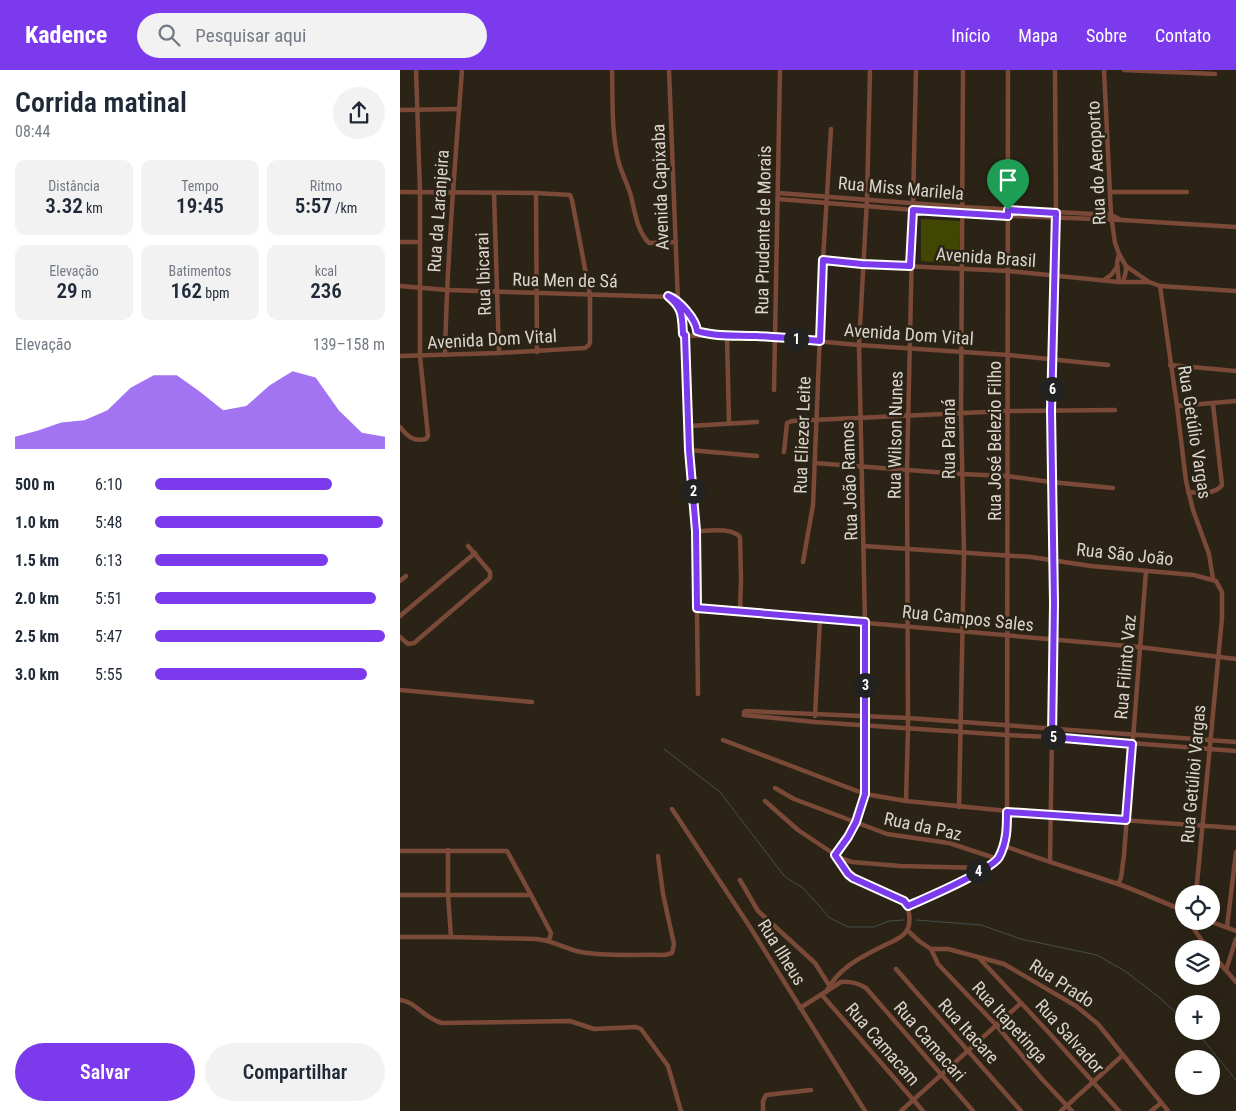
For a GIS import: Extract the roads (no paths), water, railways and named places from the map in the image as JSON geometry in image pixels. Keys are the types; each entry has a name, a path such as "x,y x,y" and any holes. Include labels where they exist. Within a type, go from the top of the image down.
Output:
{"street":[{"path":"400,427 408,437 415,440 423,440 428,436 420,356 420,192 416,70"},
{"name":"Rua da Laranjeira","path":"445,355 452,193 462,70"},
{"path":"612,70 613,120 616,148 619,165 630,193 638,225 649,243 676,242"},
{"name":"Avenida Capixaba","path":"669,70 678,303"},
{"name":"Rua Prudente de Morais","path":"774,390 780,70"},
{"name":"Rua João Ramos","path":"835,855 856,822 865,794 864,546 859,345 867,199 870,70"},
{"name":"Rua Wilson Nunes","path":"906,801 908,729 907,470 910,266 916,70"},
{"name":"Rua Paraná","path":"959,807 964,552 961,474 963,70"},
{"name":"Rua José Belezio Filho","path":"1005,846 1007,830 1008,725 1008,70"},
{"path":"1050,862 1054,560 1051,410 1056,216 1055,70"},
{"name":"Rua do Aeroporto","path":"1104,70 1111,218 1115,243 1119,254"},
{"path":"1124,70 1215,74"},
{"path":"400,110 459,109"},
{"name":"Rua Eliezer Leite","path":"803,562 813,505 823,260 828,203 831,129"},
{"path":"400,192 567,193 572,197 590,295"},
{"path":"1110,192 1187,192"},
{"name":"Rua Ibicarai","path":"494,193 499,354"},
{"path":"536,193 537,352"},
{"name":"Rua Miss Marilela","path":"778,193 913,202 1056,216"},
{"name":"Rua Miss Marilela","path":"778,200 963,214 1111,218"},
{"path":"1111,218 1236,228"},
{"path":"400,242 420,242"},
{"path":"1119,254 1126,266 1149,282"},
{"path":"1119,254 1117,268 1121,282"},
{"name":"Avenida Brasil","path":"823,260 862,264 1008,271 1121,282 1149,282 1160,286 1236,291"},
{"path":"1121,282 1126,276 1126,266"},
{"path":"1105,279 1117,268"},
{"name":"Rua Men de Sá","path":"400,286 537,294 668,296"},
{"name":"Rua Getúlio Vargas","path":"1160,286 1177,406 1184,473 1193,510 1209,554 1213,579"},
{"name":"Avenida Dom Vital","path":"400,356 499,354 585,348 590,342 590,295"},
{"path":"668,296 673,298 688,312 697,327 697,331 711,334"},
{"path":"668,296 675,302 682,313 684,333 689,450 696,531 698,694"},
{"name":"Avenida Dom Vital","path":"684,333 688,336 711,334 775,337 859,345 1008,355 1108,365"},
{"path":"727,335 730,423"},
{"path":"1170,365 1236,371"},
{"path":"1177,406 1236,401"},
{"path":"1188,492 1212,492 1222,485 1213,404"},
{"path":"784,452 787,423 792,421 1007,411 1115,410"},
{"path":"689,426 758,422"},
{"path":"689,450 757,456"},
{"path":"815,463 1007,476 1113,488"},
{"path":"696,531 731,532 738,534 740,537 740,611"},
{"path":"400,637 408,644 414,643 490,578 490,572 468,546"},
{"name":"Rua São João","path":"864,546 1008,555 1090,566 1194,575 1213,579"},
{"path":"400,616 475,552"},
{"name":"Rua Filinto Vaz","path":"1118,884 1122,878 1146,570"},
{"path":"400,582 406,576"},
{"path":"1213,579 1220,586 1222,602 1218,656"},
{"name":"Rua Campos Sales","path":"697,608 1139,647 1236,659"},
{"path":"815,722 820,619"},
{"name":"Rua Getúlioi Vargas","path":"1197,885 1218,656"},
{"path":"400,690 532,702"},
{"path":"1236,742 908,718 744,712 744,715 864,726 1052,737 1236,751"},
{"path":"723,740 865,794 906,801 1007,812 1236,828"},
{"name":"Rua da Paz","path":"775,788 794,799 887,834 949,844 998,859"},
{"path":"765,801 798,830 835,855 852,862 900,866 984,868"},
{"name":"Rua Ilheus","path":"672,809 750,927 865,1111"},
{"path":"908,906 945,890 984,868 998,859 1005,846 1118,884 1175,907"},
{"path":"448,850 448,895 451,937"},
{"path":"400,851 506,851 551,933 550,938 547,940"},
{"path":"1227,927 1236,852"},
{"path":"800,1008 824,993 841,970 904,935 907,930 908,906 904,901 853,878 835,855"},
{"path":"400,937 547,940 567,948 594,954 665,955 672,953 674,944 663,894 658,856"},
{"path":"740,880 758,911 815,963 829,986"},
{"path":"400,895 531,895"},
{"path":"1220,925 1236,931"},
{"path":"907,930 931,949"},
{"path":"1226,970 1236,939"},
{"name":"Rua Prado","path":"931,949 948,950 980,959 991,960 1013,968 1076,1006 1098,1024 1168,1111"},
{"name":"Rua Itapetinga","path":"931,949 938,964 1072,1111"},
{"name":"Rua Salvador","path":"980,959 1119,1111"},
{"path":"1220,963 1236,982"},
{"name":"Rua Itacare","path":"896,969 1021,1111"},
{"name":"Rua Camacari","path":"824,993 841,982 849,981 866,988 974,1111"},
{"name":"Rua Camacam","path":"824,993 924,1111"},
{"path":"400,1000 411,1002 430,1018 442,1022 570,1021 594,1029 636,1027 640,1029 668,1066 681,1111"},
{"path":"901,1111 1021,1003"},
{"path":"1061,1111 1123,1056"},
{"path":"763,1111 763,1101 766,1095 811,1090"},
{"path":"1152,1111 1161,1103"}],"waterway":[{"path":"664,749 720,792 785,877 803,888 830,918 848,927 874,927 889,921 904,920"},
{"path":"916,920 981,925 1021,939 1097,955 1125,971 1175,1012"},
{"path":"1203,1040 1236,1080"}]}
